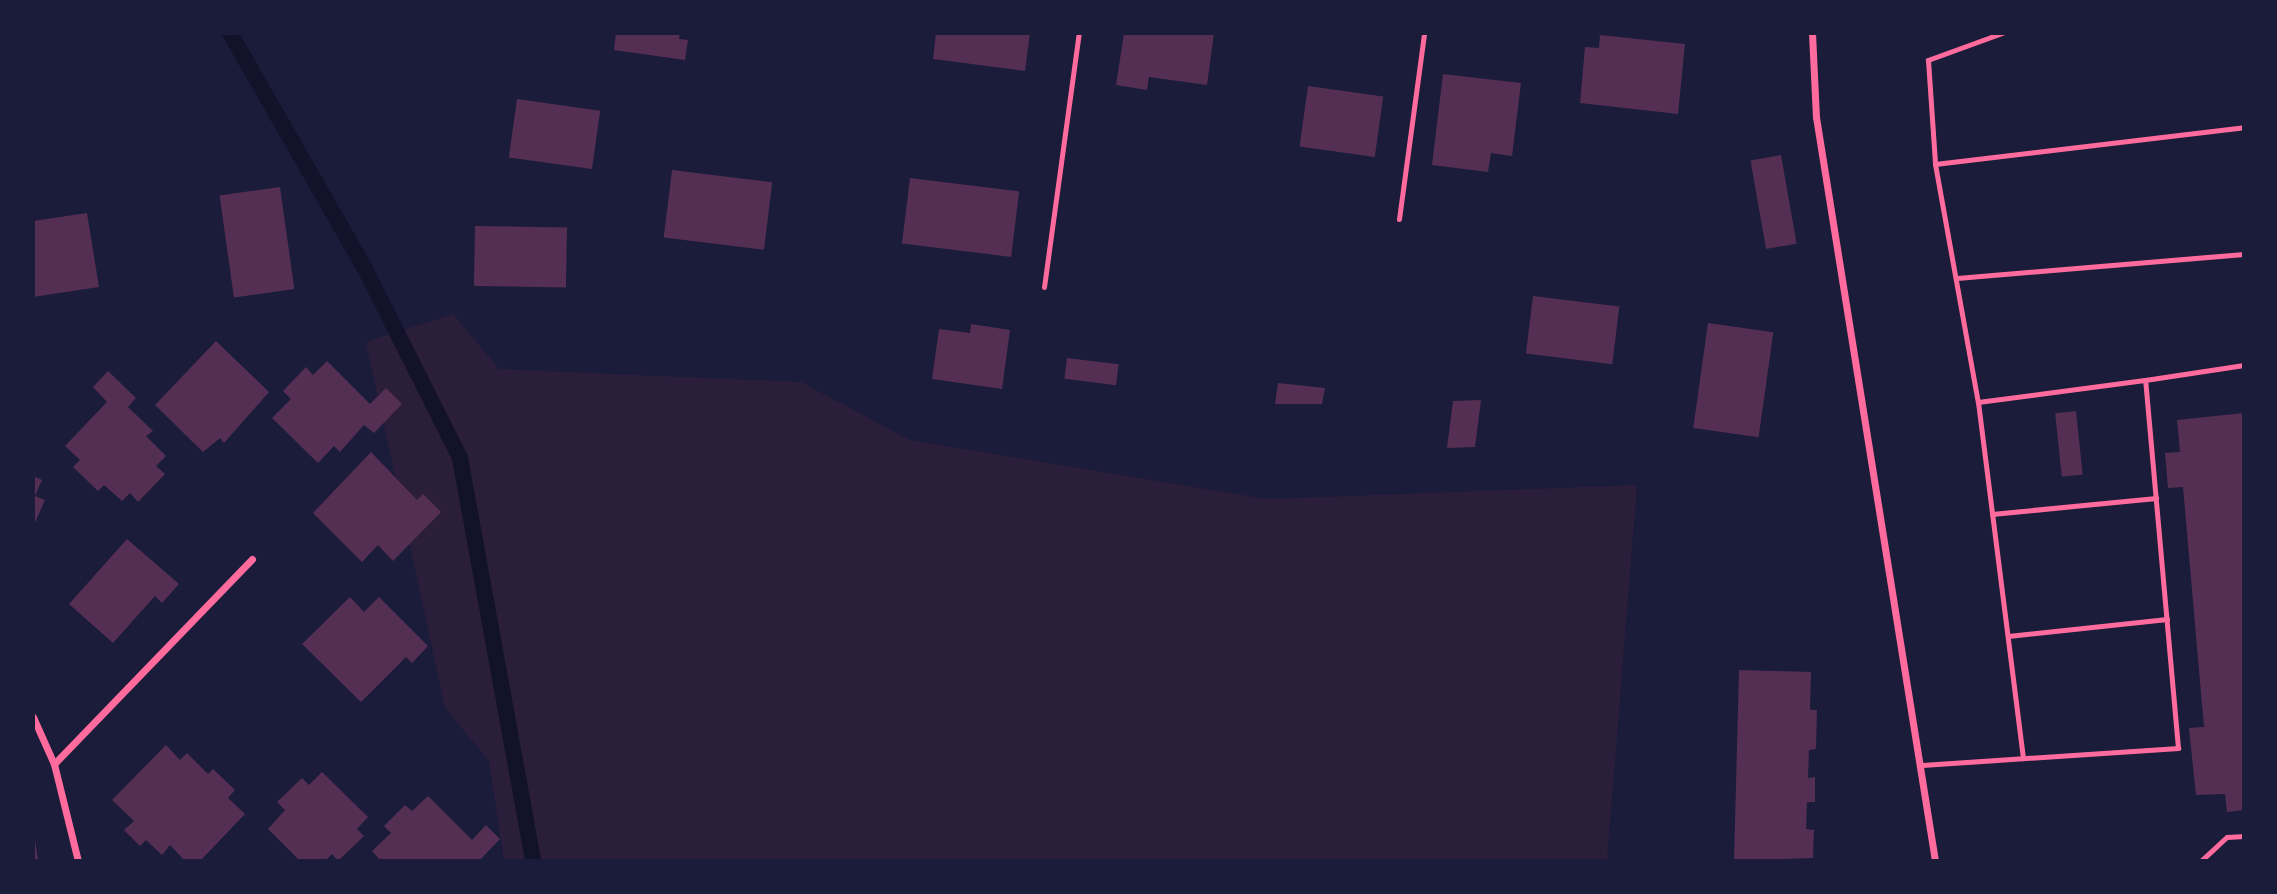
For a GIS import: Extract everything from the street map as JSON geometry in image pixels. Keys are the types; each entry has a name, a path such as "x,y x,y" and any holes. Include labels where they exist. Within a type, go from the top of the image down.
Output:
{"street":[{"path":"1812,33 1816,117 1922,765 1935,861"},
{"path":"54,764 252,559"},
{"path":"33,717 54,764 78,861"}],"lane":[{"path":"1044,287 1079,33"},
{"path":"1399,219 1424,33"},
{"path":"2002,33 1928,60 1935,164 1978,402 2024,758"},
{"path":"1935,164 2244,127"},
{"path":"1956,278 2244,254"},
{"path":"1978,402 2244,365"},
{"path":"1922,765 2178,748 2145,380"},
{"path":"1992,514 2156,498"},
{"path":"2008,636 2166,619"}],"path":[{"path":"2201,861 2227,837 2244,836"}],"shaded area":[{"path":"453,314 499,369 801,382 910,440 1267,499 1637,485 1607,861 504,861 489,761 445,708 366,342"}],"building":[{"path":"616,33 680,33 679,39 688,40 685,60 614,50"},
{"path":"936,33 1030,33 1025,71 933,59"},
{"path":"1124,33 1214,33 1207,85 1149,77 1147,90 1116,85"},
{"path":"1600,35 1685,44 1678,114 1580,103 1585,47 1599,48"},
{"path":"1443,74 1521,83 1512,156 1491,153 1488,172 1432,165"},
{"path":"1308,86 1383,97 1375,157 1300,146"},
{"path":"517,99 600,111 592,169 509,157"},
{"path":"1781,155 1797,244 1766,249 1750,160"},
{"path":"672,170 772,182 764,250 664,237"},
{"path":"910,178 1019,191 1011,257 902,244"},
{"path":"280,187 294,289 234,297 220,195"},
{"path":"87,213 99,287 33,297 33,221"},
{"path":"475,226 567,228 566,288 474,286"},
{"path":"1533,296 1619,307 1612,364 1526,354"},
{"path":"1708,323 1773,332 1759,437 1693,428"},
{"path":"971,324 1010,330 1002,389 932,379 939,329 970,333"},
{"path":"216,341 269,392 224,443 220,438 203,452 155,405"},
{"path":"1067,358 1119,364 1116,385 1064,379"},
{"path":"327,361 370,404 386,388 402,404 374,433 364,425 340,452 334,446 318,463 272,418 291,399 283,391 306,367 313,375"},
{"path":"108,371 136,398 128,407 153,431 146,436 166,456 156,466 165,474 138,502 130,493 122,501 104,485 98,491 73,467 80,460 65,446 107,402 93,387"},
{"path":"1278,383 1325,388 1322,404 1275,404"},
{"path":"1481,400 1475,447 1447,448 1453,401"},
{"path":"2076,411 2083,475 2062,477 2055,413"},
{"path":"2244,413 2244,810 2227,812 2225,794 2196,795 2189,728 2204,727 2183,487 2168,488 2165,453 2180,452 2177,420"},
{"path":"371,452 417,500 423,494 441,512 393,561 378,545 362,562 313,513"},
{"path":"33,476 42,480 35,496 45,500 33,527"},
{"path":"127,539 179,584 162,603 155,596 113,643 69,604"},
{"path":"350,597 364,612 379,597 428,646 412,663 406,657 361,702 302,644"},
{"path":"1739,670 1811,672 1810,710 1817,710 1816,749 1809,750 1808,778 1815,777 1815,802 1807,802 1806,829 1814,830 1813,858 1734,861"},
{"path":"166,745 180,760 187,753 208,774 213,769 235,790 228,798 245,814 200,861 185,861 170,845 162,855 146,840 140,846 124,830 134,821 112,800"},
{"path":"322,772 368,817 357,829 364,836 338,861 332,854 325,861 300,861 268,829 285,810 277,802 302,778 309,785"},
{"path":"428,796 472,840 486,825 500,839 479,861 381,861 372,851 391,833 384,826 405,805 412,811"},
{"path":"35,840 38,861 33,861"}],"waterway":[{"path":"230,33 363,265 460,458 533,861"}]}
